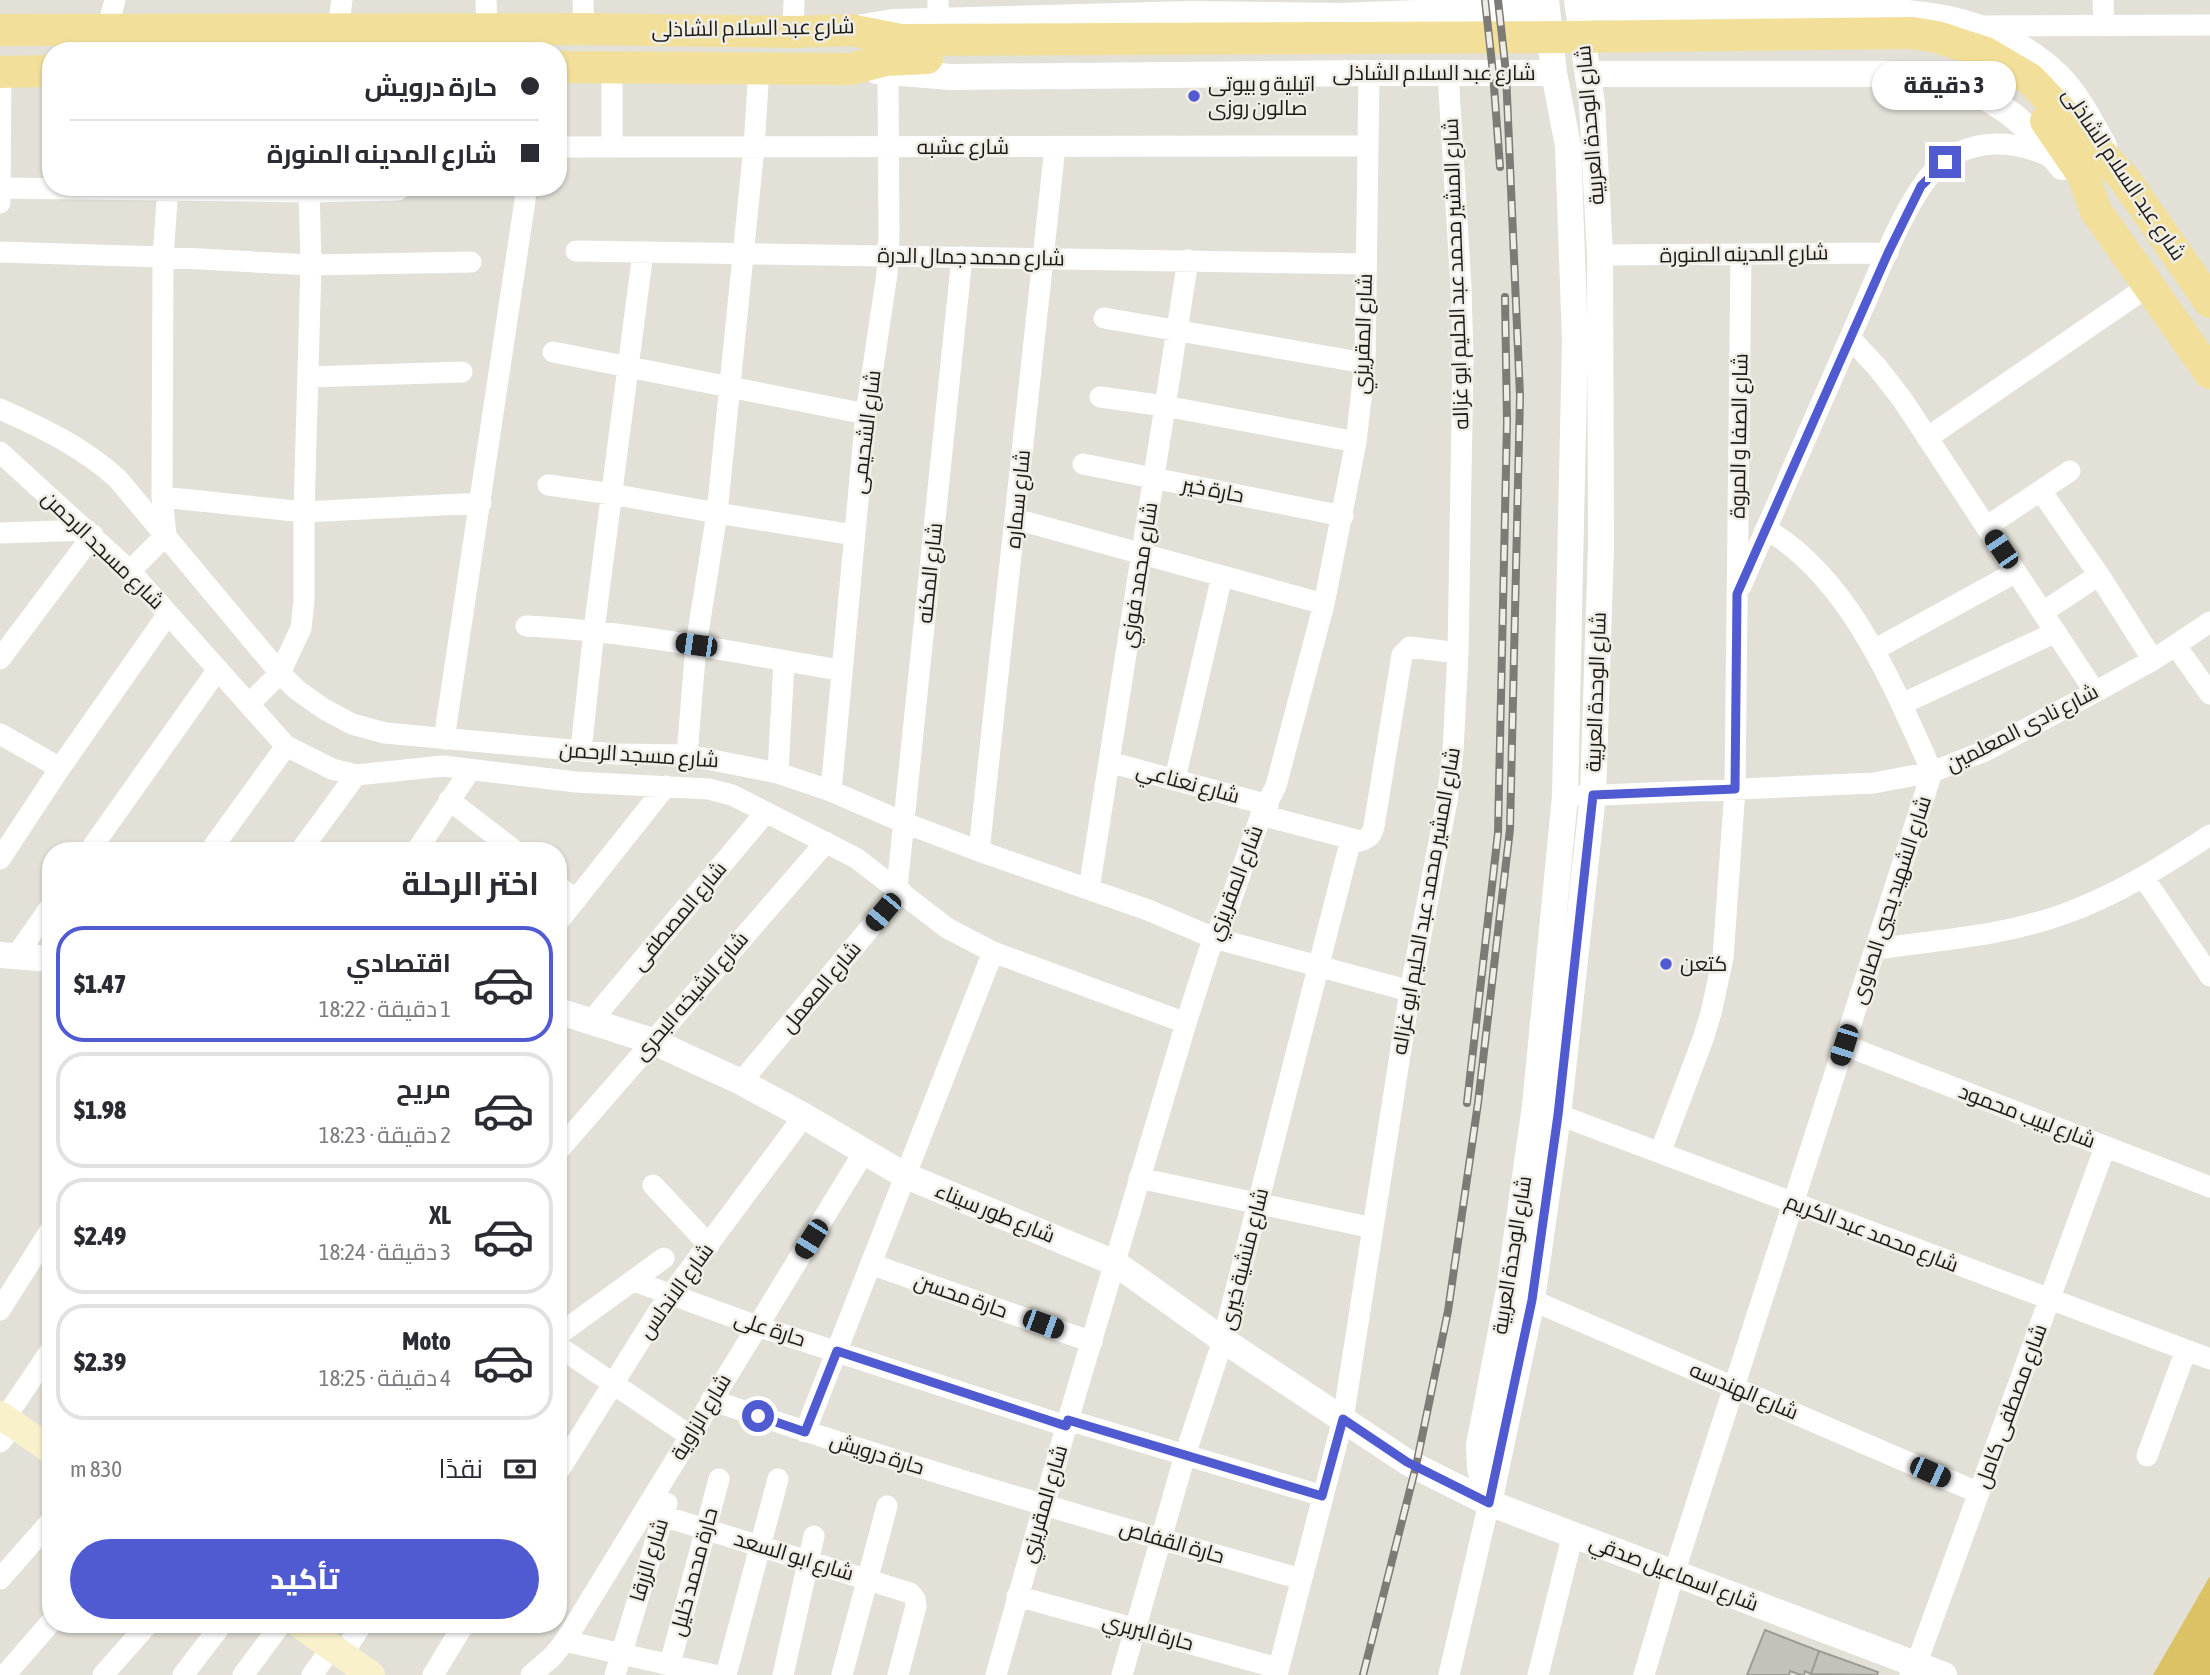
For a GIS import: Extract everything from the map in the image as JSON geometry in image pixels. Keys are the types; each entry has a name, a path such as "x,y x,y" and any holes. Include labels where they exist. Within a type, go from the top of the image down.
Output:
{"main road":[{"name":"شارع عبد السلام الشاذلى","path":"0,30 111,15 231,40 340,15 584,14 793,32 850,30 884,38 929,30"},
{"path":"850,69 886,60 929,30 1566,37 1912,33 1962,43 2009,65 2030,79 2060,122 2096,211"},
{"name":"شارع عبد السلام الشاذلى","path":"567,67 850,69"},
{"path":"0,72 42,71"},
{"path":"2060,122 2123,177"},
{"name":"شارع عبد السلام الشاذلى","path":"2123,177 2205,284"},
{"name":"شارع عبد السلام الشاذلى","path":"2096,211 2210,373"},
{"path":"5,1425 42,1445"},
{"path":"312,1633 371,1675"}],"street":[{"path":"793,32 794,0"},
{"path":"2103,0 2104,25"},
{"name":"شارع عبد السلام الشاذلى","path":"1577,3 1753,13 1796,6 1908,11 1941,13 1983,26 2036,56 2058,76 2077,99 2123,177"},
{"name":"شارع الوحدة العربية","path":"1449,1675 1489,1503 1593,795 1601,546 1600,255 1589,74 1577,3"},
{"path":"929,30 1190,7 1340,8 1546,4"},
{"name":"شارع الوحدة العربية","path":"1546,4 1568,146 1576,340 1565,796 1546,1110"},
{"path":"1753,13 1754,74"},
{"path":"1983,26 2210,25"},
{"path":"612,66 612,147"},
{"path":"687,755 696,645 717,513 754,147 759,67"},
{"name":"شارع عبد السلام الشاذلى","path":"850,69 951,77 1555,73"},
{"path":"0,72 0,203"},
{"name":"شارع الشحيمى","path":"831,791 866,414 889,256 888,72"},
{"name":"شارع المقريزي","path":"996,1675 1043,1505 1186,1023 1214,938 1230,906 1282,767 1324,604 1356,442 1365,363 1369,73"},
{"name":"شارع المشير محمد عبد الحليم ابو غزاله","path":"1277,1672 1343,1419 1410,991 1447,801 1454,738 1463,359 1448,73"},
{"name":"شارع عبد السلام الشاذلى","path":"1589,74 1915,74 1942,79 1993,100 2025,125 2058,161 2096,211"},
{"path":"1737,594 1888,253 1921,186 1945,162 1976,146 2011,144 2035,149 2058,161"},
{"name":"شارع عشبه","path":"567,146 1368,146"},
{"name":"شارع سماره","path":"979,851 1055,147"},
{"path":"0,188 42,188"},
{"path":"130,571 166,535 162,497 163,257 167,196"},
{"path":"249,704 280,673 301,628 304,601 309,377 309,196"},
{"path":"444,739 526,196"},
{"name":"شارع محمد جمال الدرة","path":"576,251 1366,264"},
{"path":"0,252 311,265 471,262"},
{"path":"581,750 643,253"},
{"name":"شارع المدينه المنورة","path":"1600,255 1888,253"},
{"name":"شارع الصفا و المروة","path":"1660,1153 1703,1040 1723,958 1735,789 1741,254"},
{"name":"شارع المكنه","path":"899,890 962,257"},
{"name":"شارع محمد فوزي","path":"1089,889 1188,260"},
{"path":"1927,438 2150,285"},
{"path":"1104,318 1365,363"},
{"path":"1850,338 1902,399 2095,692"},
{"path":"554,352 866,414"},
{"path":"309,377 462,372"},
{"path":"1100,397 1165,406 1356,442"},
{"name":"شارع مسجد الرحمن","path":"0,409 52,433 94,458 117,478 280,673 297,690 352,724 385,733 444,739 652,755 687,755 778,773 831,791 979,851 1169,918 1214,938 1410,991"},
{"name":"شارع مسجد الرحمن","path":"0,452 130,571 286,746 332,769 356,775 443,766 576,782 709,789 732,795 856,858 947,928 993,952 1186,1023"},
{"name":"حارة خير","path":"1083,464 1343,516"},
{"path":"1986,527 2070,471"},
{"path":"548,485 854,535"},
{"path":"2041,491 2153,660"},
{"path":"162,497 304,512 481,503"},
{"path":"1016,520 1324,604"},
{"path":"1766,529 1813,564 1874,650 1902,704 1932,772"},
{"path":"0,533 90,533"},
{"path":"0,659 90,533"},
{"path":"1572,545 1601,546"},
{"path":"1874,650 2016,572"},
{"path":"2043,612 2099,575"},
{"path":"1175,779 1222,576"},
{"path":"0,859 60,768 169,614"},
{"name":"شارع نادى المعلمين","path":"1565,796 1874,783 1932,772 1984,751 2095,692 2153,660 2210,622"},
{"path":"526,626 594,630 841,670"},
{"path":"1902,704 2056,632"},
{"path":"2176,646 2210,694"},
{"path":"1351,839 1360,841 1372,833 1404,650 1410,647 1458,653"},
{"path":"778,773 784,661"},
{"path":"96,842 218,669"},
{"path":"0,734 60,768"},
{"path":"217,842 286,746"},
{"name":"شارع نعناعي","path":"1109,762 1175,779 1351,839"},
{"path":"422,842 471,769"},
{"name":"شارع الشهيد يحيي الصاوى","path":"1644,1675 1932,772"},
{"path":"307,842 356,775"},
{"path":"567,911 666,786"},
{"path":"449,800 503,842"},
{"name":"شارع المصطفى","path":"592,1020 766,812"},
{"path":"1875,949 2020,927 2063,915 2144,878 2210,835"},
{"name":"شارع منشية خيرى","path":"1122,1675 1185,1455 1223,1340 1351,839"},
{"name":"شارع الشيخه البحرى","path":"567,1141 825,842"},
{"path":"2144,878 2210,976"},
{"name":"شارع المعمل","path":"741,1082 899,890"},
{"path":"567,893 576,900"},
{"path":"8,956 42,916"},
{"path":"805,1432 993,952"},
{"path":"8,956 42,958"},
{"name":"شارع طور سيناء","path":"567,1013 652,1041 741,1082 904,1175 1115,1263 1223,1340 1407,1462"},
{"name":"شارع لبيب محمود","path":"1844,1045 2210,1188"},
{"name":"شارع محمد عبد الكريم","path":"1546,1110 2210,1359"},
{"name":"شارع الاندلس","path":"567,1458 671,1296 804,1116"},
{"name":"شارع مصطفى كامل","path":"1915,1672 2105,1146"},
{"name":"شارع الزاوية","path":"531,1675 553,1656 565,1641 864,1152"},
{"path":"1139,1178 1373,1228"},
{"path":"653,1185 709,1245"},
{"path":"0,1310 42,1243"},
{"path":"567,1329 664,1258"},
{"name":"حارة محسن","path":"871,1264 1092,1342"},
{"name":"حارة على","path":"634,1281 757,1325 1067,1423 1322,1496"},
{"name":"شارع الهندسه","path":"1520,1295 1979,1493"},
{"path":"2147,1456 2186,1350"},
{"path":"567,1352 614,1383 687,1441"},
{"path":"5,1425 42,1365"},
{"name":"حارة درويش","path":"711,1400 805,1432 1043,1505"},
{"name":"شارع الزرقا","path":"615,1675 687,1441"},
{"name":"شارع اسماعيل صدقي","path":"1407,1462 1489,1503 1675,1573 1915,1672 1944,1675"},
{"name":"حارة محمد خليل","path":"670,1664 719,1479"},
{"path":"726,1675 778,1479"},
{"name":"حارة القفاص","path":"1043,1505 1301,1579"},
{"path":"842,1675 887,1506"},
{"name":"شارع ابو السعد","path":"663,1516 911,1592 916,1606 898,1675"},
{"path":"0,1579 42,1531"},
{"path":"1538,1675 1573,1534"},
{"path":"783,1675 814,1536"},
{"name":"حارة البربري","path":"1017,1596 1277,1672"},
{"path":"5,1675 42,1632"},
{"path":"103,1675 140,1633"},
{"path":"183,1675 215,1633"},
{"path":"243,1675 274,1633"},
{"path":"312,1675 354,1633"},
{"path":"433,1675 459,1633"},
{"path":"565,1641 714,1675"}],"shaded area":[{"path":"2210,1576 2210,1675 2153,1675"}],"building":[{"path":"1765,1630 1819,1651 1811,1674 1805,1671 1804,1675 1801,1675 1790,1671 1789,1675 1747,1675"},
{"path":"1819,1651 1878,1672 1877,1675 1811,1674"}],"railway":[{"path":"1485,0 1500,167"},
{"path":"1363,1675 1416,1466 1448,1311 1478,1103 1510,829 1520,396 1506,73 1498,0"},
{"path":"1467,1103 1498,833 1507,422 1505,297"}],"place":[{"name":"اتيلية و بيوتى صالون روزى","path":"1194,96"},
{"name":"كتعن","path":"1666,964"}],"route":[{"path":"758,1416 805,1432 837,1351 1066,1426 1068,1420 1322,1496 1343,1419 1407,1462 1489,1503 1532,1300 1558,1115 1593,795 1735,789 1737,594 1888,253 1921,186 1945,162"}]}
